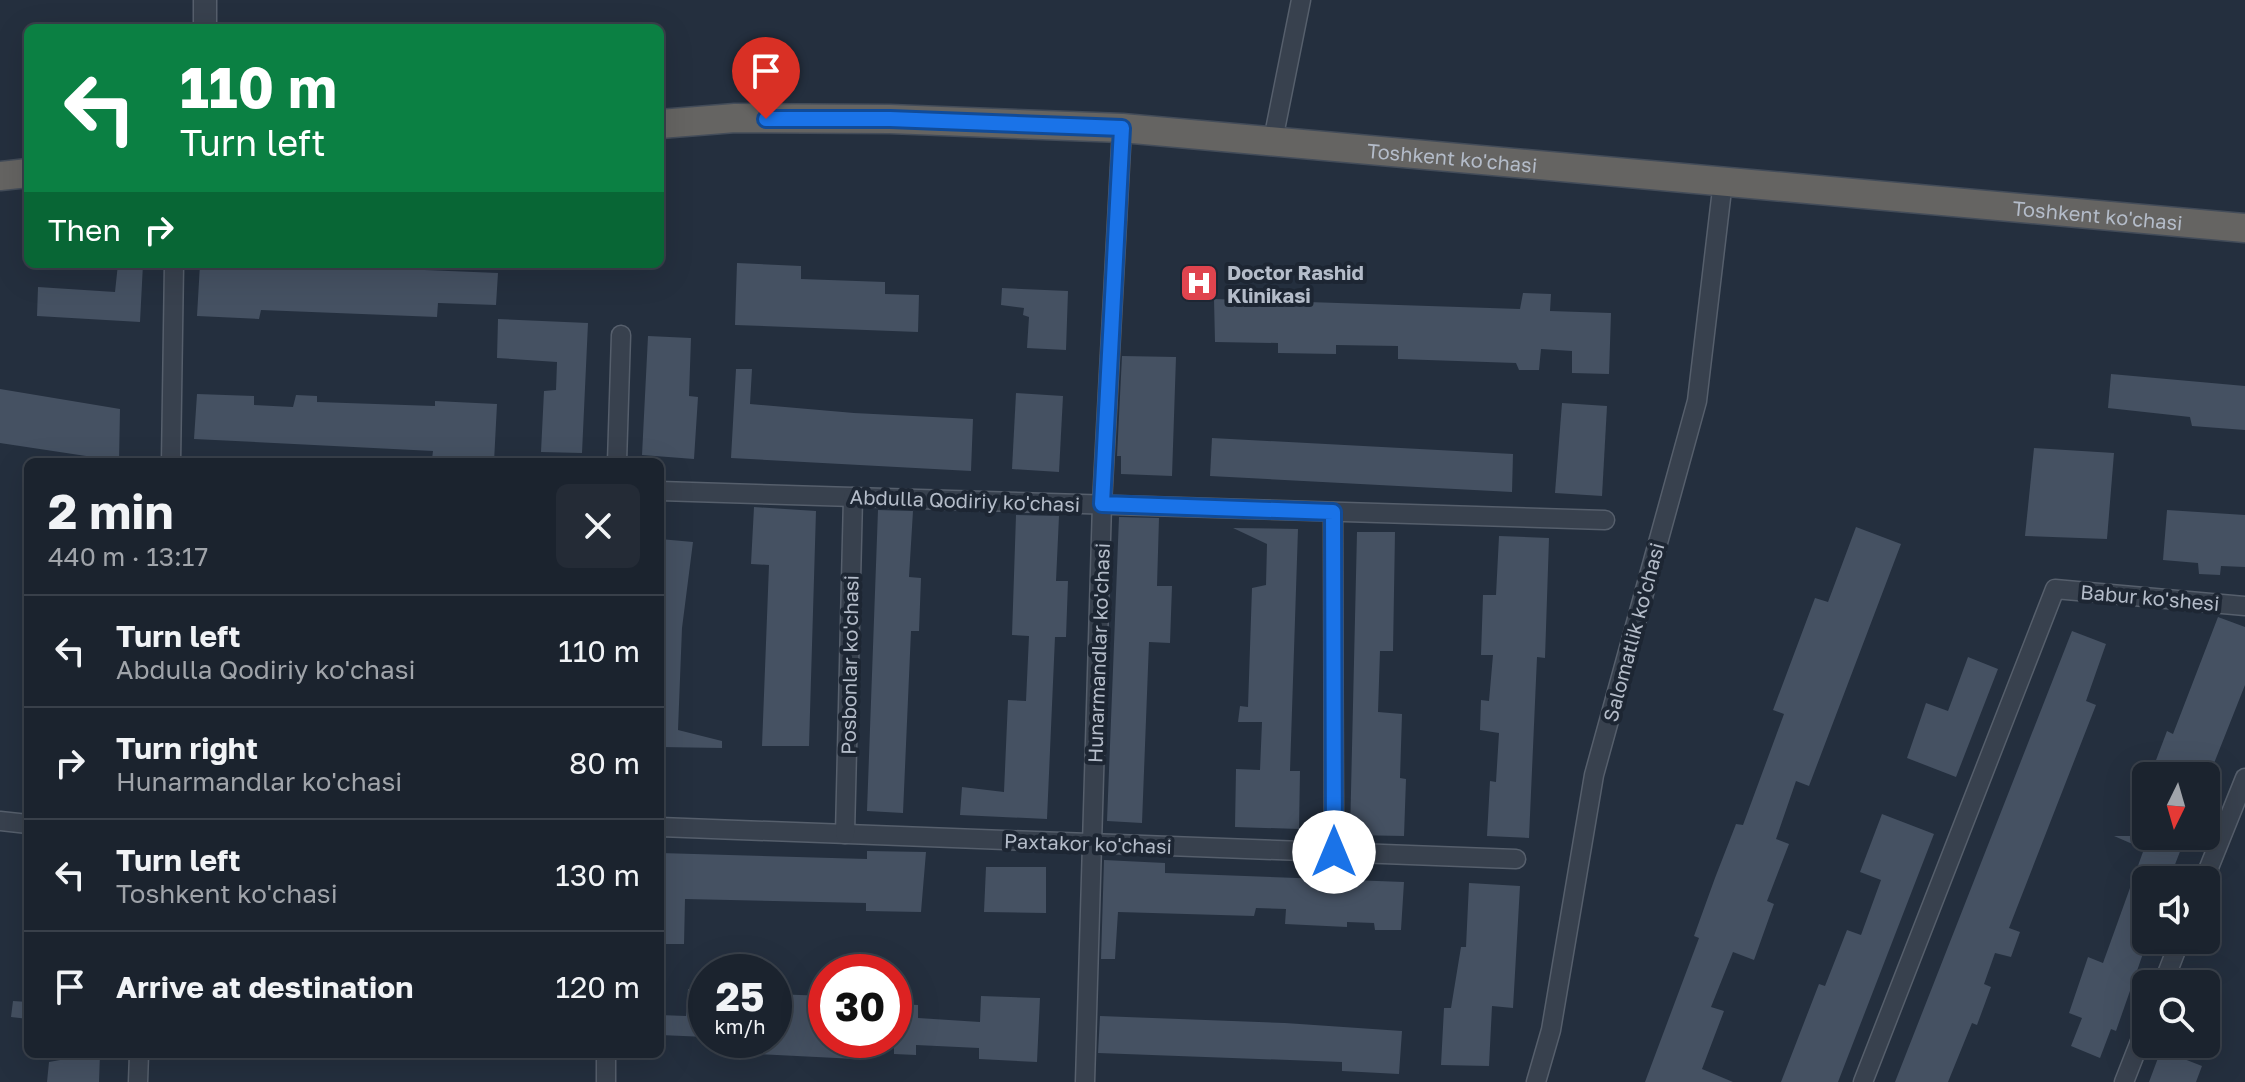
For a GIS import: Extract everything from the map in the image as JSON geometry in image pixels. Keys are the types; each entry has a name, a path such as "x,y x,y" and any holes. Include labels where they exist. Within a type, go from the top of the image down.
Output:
{"highway":[{"name":"Toshkent ko'chasi","path":"664,124 735,118 890,119 1122,128 2245,228"},
{"path":"0,176 24,173"}],"street":[{"path":"205,0 205,24"},
{"path":"1273,140 1301,0"},
{"name":"Hunarmandlar ko'chasi","path":"1085,1082 1102,504 1122,128"},
{"name":"Salomatlik ko'chasi","path":"1536,1082 1551,1030 1594,775 1697,401 1723,181"},
{"path":"171,458 174,268"},
{"path":"617,458 621,335"},
{"name":"Abdulla Qodiriy ko'chasi","path":"664,491 1605,520"},
{"name":"Posbonlar ko'chasi","path":"845,834 853,497"},
{"path":"1333,512 1334,852"},
{"name":"Babur ko'shesi","path":"1863,1082 2055,589 2245,606"},
{"path":"2210,866 2245,778"},
{"path":"0,821 24,824"},
{"name":"Paxtakor ko'chasi","path":"664,827 1516,859"},
{"path":"138,1082 139,1058"},
{"path":"606,1058 606,1082"},
{"path":"2124,1082 2133,1058"}],"building":[{"path":"737,263 801,266 801,279 885,282 885,294 919,295 918,332 735,325"},
{"path":"118,268 143,268 140,322 37,316 38,287 115,292"},
{"path":"200,268 376,268 498,273 496,305 438,303 437,317 261,310 259,319 197,316"},
{"path":"1002,288 1068,291 1066,350 1027,348 1029,317 1023,315 1024,308 1001,305"},
{"path":"1523,293 1551,294 1550,311 1611,313 1609,374 1572,373 1572,351 1541,349 1539,370 1519,370 1516,363 1398,359 1398,346 1336,345 1336,354 1278,353 1278,343 1215,342 1214,299 1520,309"},
{"path":"498,319 588,323 582,453 541,452 544,391 556,390 557,362 497,358"},
{"path":"648,336 691,338 689,396 698,397 694,459 642,455"},
{"path":"1122,356 1176,357 1172,476 1121,474 1121,456 1117,456"},
{"path":"736,369 752,369 750,404 973,419 971,471 731,458"},
{"path":"2111,374 2245,386 2245,430 2192,426 2190,417 2108,408"},
{"path":"0,389 120,409 119,458 87,458 0,443"},
{"path":"1016,393 1063,396 1059,472 1012,469"},
{"path":"197,394 254,396 254,405 293,407 296,395 317,396 317,402 435,406 435,401 497,404 494,458 432,458 433,451 194,439"},
{"path":"1562,403 1607,406 1602,496 1555,493"},
{"path":"1212,438 1513,454 1512,492 1210,476"},
{"path":"2034,448 2114,453 2107,539 2025,536"},
{"path":"754,507 816,511 809,746 762,746 769,565 751,564"},
{"path":"878,510 913,511 909,577 921,578 919,631 911,631 903,813 867,811"},
{"path":"2167,510 2245,515 2245,567 2221,566 2220,575 2199,574 2198,563 2163,560"},
{"path":"1016,515 1059,516 1056,581 1068,581 1066,637 1055,637 1047,819 960,815 962,787 1004,792 1008,700 1026,701 1029,636 1012,635"},
{"path":"1119,517 1159,518 1157,586 1172,586 1170,643 1149,642 1142,823 1107,821"},
{"path":"1856,527 1901,544 1809,786 1796,781 1776,839 1789,844 1767,901 1774,904 1754,960 1733,952 1711,1007 1724,1011 1702,1069 1733,1082 1645,1082 1699,938 1694,936 1715,878 1736,824 1743,825 1784,714 1773,710 1815,598 1828,602"},
{"path":"1233,528 1298,529 1290,771 1300,771 1299,829 1235,827 1236,769 1260,770 1262,722 1238,722 1240,706 1248,707 1252,588 1266,585 1267,544"},
{"path":"1357,532 1395,532 1393,651 1380,651 1378,712 1402,714 1400,778 1406,779 1404,836 1350,835"},
{"path":"1499,536 1549,538 1545,658 1537,657 1529,838 1487,836 1490,781 1496,782 1499,733 1480,730 1481,700 1489,701 1493,655 1481,655 1483,595 1496,595"},
{"path":"664,539 693,542 682,628 678,730 722,741 722,748 664,747"},
{"path":"2218,617 2245,627 2245,685 2215,762 2155,762 2167,731 2173,734"},
{"path":"2072,631 2106,644 2086,701 2096,705 2009,928 2020,932 2011,957 1995,953 1984,984 1991,987 1977,1025 1972,1023 1948,1082 1895,1082"},
{"path":"1968,657 1998,669 1956,777 1907,758 1926,703 1948,711"},
{"path":"1882,814 1934,834 1838,1082 1781,1082 1819,984 1825,986 1847,930 1861,935 1881,880 1860,872"},
{"path":"2114,836 2132,836 2132,844"},
{"path":"2144,850 2181,850 2174,866 2138,866"},
{"path":"867,851 926,852 921,912 866,911 866,903 685,899 684,944 664,944 664,853 867,859"},
{"path":"1104,860 1165,863 1165,873 1404,882 1401,930 1375,930 1374,923 1347,922 1347,927 1285,924 1286,909 1256,908 1254,916 1118,912 1115,959 1101,959"},
{"path":"986,867 1046,867 1046,913 984,912"},
{"path":"2132,882 2132,954 2143,954 2137,970 2132,970 2132,985 2116,1031 2111,1029 2100,1058 2071,1046 2082,1018 2069,1013 2088,957 2103,963"},
{"path":"1469,883 1520,886 1513,1008 1492,1006 1489,1066 1441,1065 1444,1008 1451,1008 1461,947 1466,947"},
{"path":"688,989 688,1036 664,1035 664,1015 686,1016"},
{"path":"792,995 808,995 808,1057 792,1056"},
{"path":"981,996 1040,998 1037,1062 979,1059 979,1048 916,1045 916,1055 912,1055 912,1005 918,1005 918,1018 980,1022"},
{"path":"13,1001 24,1002 24,1019 11,1017"},
{"path":"1100,1016 1402,1031 1399,1074 1342,1071 1342,1062 1098,1053"},
{"path":"100,1058 99,1082 47,1082 49,1062"},
{"path":"2158,1058 2182,1058 2202,1066 2196,1082 2149,1082"}],"place":[{"name":"Doctor Rashid Klinikasi","path":"1199,283"}],"route":[{"path":"766,119 890,119 1122,128 1102,504 1333,512 1334,852"}]}
